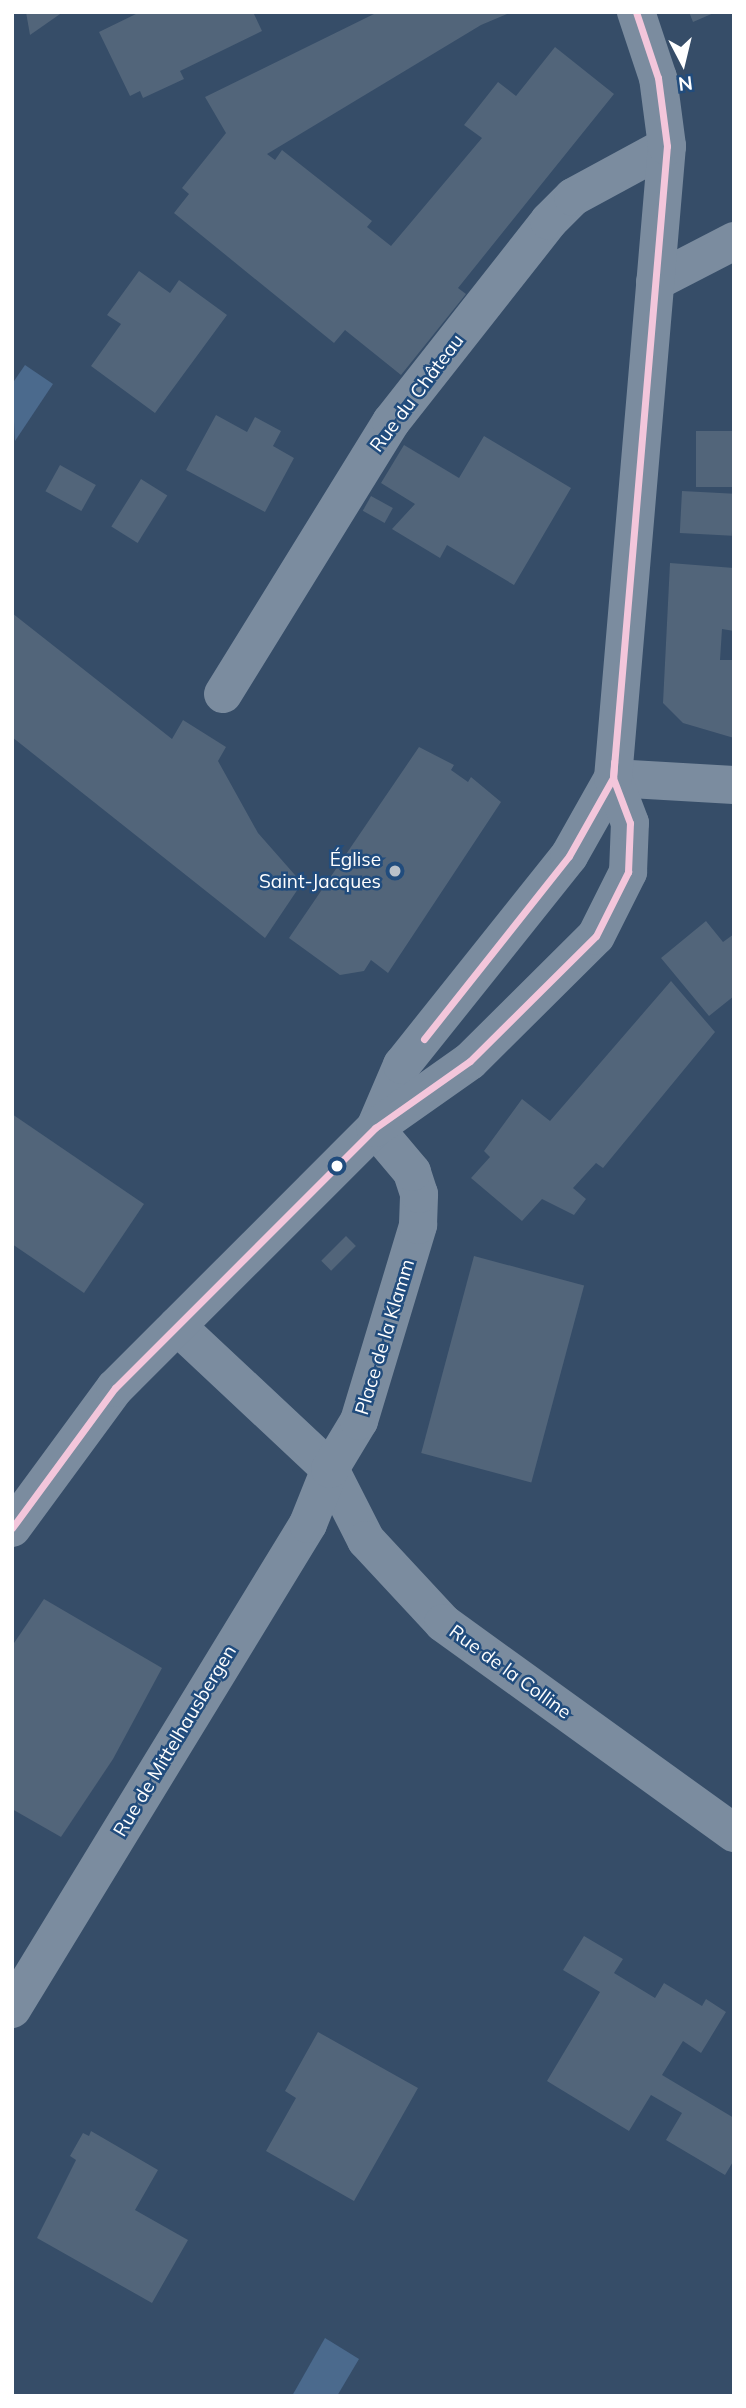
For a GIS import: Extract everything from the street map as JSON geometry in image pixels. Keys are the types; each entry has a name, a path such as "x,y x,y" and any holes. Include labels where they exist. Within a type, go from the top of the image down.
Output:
{"street":[{"path":"375,1129 402,1065 569,856 613,778 667,146 657,78 636,12"},
{"name":"Rue du Château","path":"223,694 391,422 549,221 573,197 667,146"},
{"path":"655,282 734,241"},
{"path":"613,778 734,785"},
{"path":"12,1528 115,1388 177,1325 375,1129 470,1061 596,936 628,872 630,823 613,778"},
{"name":"Place de la Klamm","path":"330,1469 359,1421 379,1368 418,1225 419,1194 412,1172 375,1129"},
{"path":"177,1325 330,1469"},
{"name":"Rue de la Colline","path":"330,1469 366,1540 443,1623 734,1833"},
{"name":"Rue de Mittelhausbergen","path":"12,2009 308,1524 330,1469"}],"water":[{"path":"25,365 53,384 15,441 12,384"},
{"path":"325,2338 359,2359 337,2396 292,2396"}],"building":[{"path":"26,12 63,12 30,35"},
{"path":"140,12 253,12 262,31 180,71 184,79 143,98 140,91 130,96 99,32"},
{"path":"378,12 512,12 481,25 267,154 275,160 282,150 372,221 367,227 391,246 482,138 464,125 498,82 516,96 555,47 614,94 458,288 466,294 401,375 345,330 334,343 174,213 189,194 182,188 226,133 205,97"},
{"path":"689,12 716,12 693,22"},
{"path":"139,271 170,293 179,280 227,315 155,413 91,366 121,324 107,315"},
{"path":"216,415 247,432 255,417 281,431 273,446 294,458 265,512 186,470"},
{"path":"696,431 734,431 734,487 696,487"},
{"path":"484,436 571,488 514,585 447,545 440,558 392,529 415,504 381,483 404,445 459,478"},
{"path":"60,465 96,485 81,511 45,491"},
{"path":"141,479 167,495 138,543 111,526"},
{"path":"682,491 734,494 732,536 680,533"},
{"path":"371,496 393,508 385,523 363,511"},
{"path":"670,563 734,568 734,631 722,629 720,660 734,660 734,738 683,723 663,703"},
{"path":"12,613 172,739 183,720 226,747 218,761 258,833 302,883 265,938 12,737"},
{"name":"Église Saint-Jacques","path":"419,747 454,765 451,770 468,782 471,777 501,802 388,973 371,960 364,971 340,975 289,938"},
{"path":"706,921 723,942 734,934 734,996 709,1016 661,958"},
{"path":"671,981 715,1032 603,1168 596,1163 573,1188 586,1199 574,1215 542,1199 522,1221 471,1178 490,1157 484,1151 522,1099 550,1121"},
{"path":"12,1114 144,1204 84,1293 12,1244"},
{"path":"346,1236 356,1246 331,1271 321,1261"},
{"path":"474,1256 584,1286 531,1483 421,1453"},
{"path":"44,1599 162,1668 113,1759 61,1837 12,1809 12,1646"},
{"path":"584,1936 623,1959 614,1973 655,1998 664,1983 702,2006 706,1999 726,2012 701,2053 683,2041 662,2075 734,2118 734,2160 725,2175 666,2140 682,2113 651,2095 629,2131 547,2081 600,1992 563,1970"},
{"path":"318,2032 418,2088 354,2201 266,2151 296,2098 285,2091"},
{"path":"91,2131 158,2170 135,2210 188,2240 152,2303 37,2238 76,2160 70,2156 83,2133 89,2136"}],"transit line":[{"path":"12,1528 115,1388 375,1128 470,1061 596,936 628,872 630,823 613,778 667,146 658,78 636,12"},
{"path":"424,1039 569,856 613,778 614,762"}],"place":[{"name":"Église Saint-Jacques","path":"395,871"}]}
